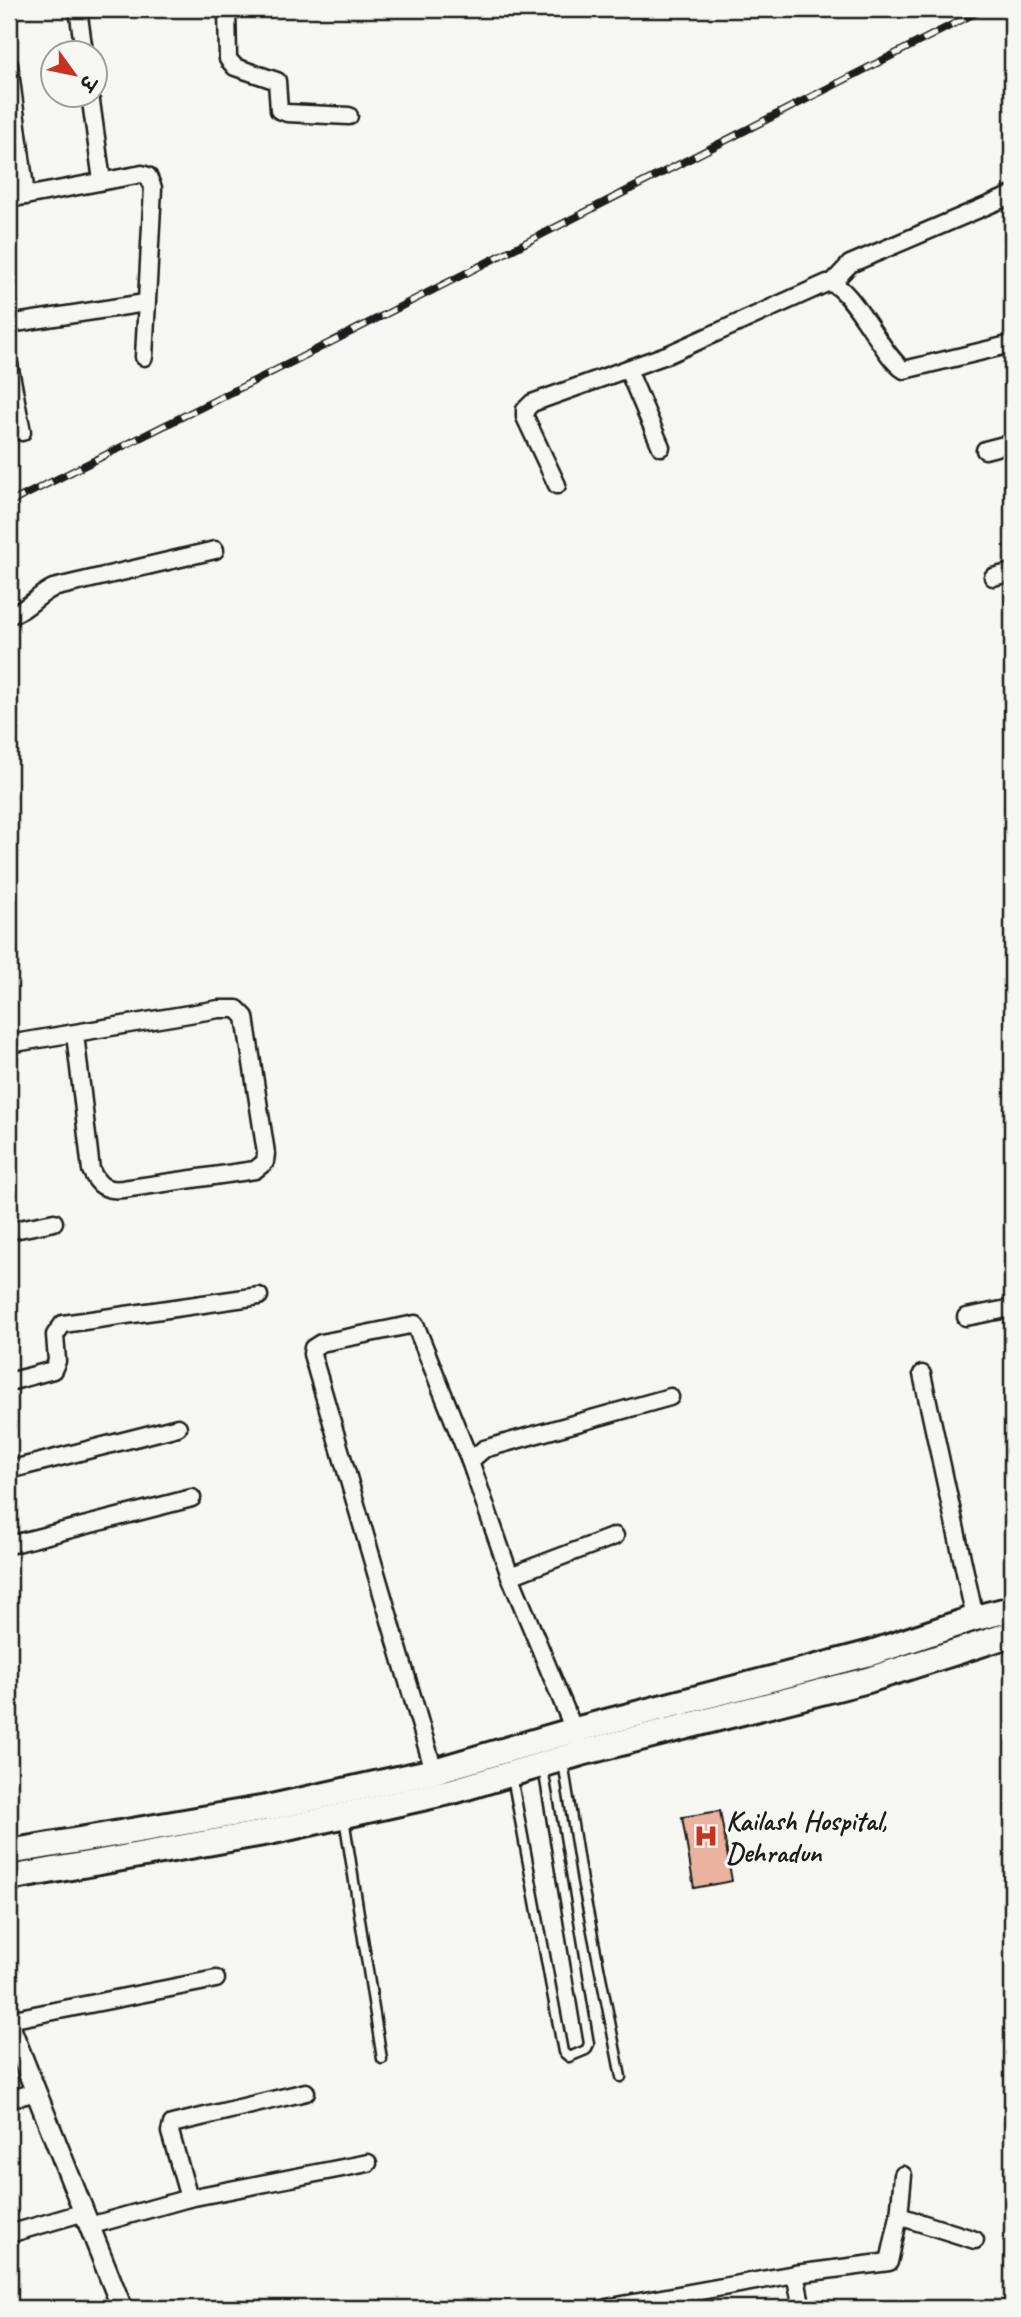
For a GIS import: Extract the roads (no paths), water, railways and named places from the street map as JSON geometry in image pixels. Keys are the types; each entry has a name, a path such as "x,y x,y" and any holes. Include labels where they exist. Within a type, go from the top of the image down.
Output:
{"highway":[{"path":"9,1878 269,1832 453,1791 511,1774 565,1752 975,1618 1012,1609"},
{"path":"9,1852 267,1808 433,1771 565,1752 868,1679 1012,1634"}],"street":[{"path":"78,9 82,38"},
{"path":"227,9 228,59 236,67 277,81 279,110 287,113 349,116"},
{"path":"9,64 26,195"},
{"path":"92,108 102,181"},
{"path":"9,199 142,174 151,180 153,188 144,357"},
{"path":"558,485 526,416 526,410 532,402 628,370 833,282 850,264 1012,195"},
{"path":"833,282 842,288 892,359 904,370 1012,344"},
{"path":"9,324 145,303"},
{"path":"9,364 22,432"},
{"path":"628,370 661,447"},
{"path":"985,450 1012,443"},
{"path":"9,615 23,611 38,596 53,588 215,550"},
{"path":"993,577 1012,572"},
{"path":"9,1044 219,1009 237,1009 245,1017 266,1153 265,1162 255,1170 115,1190 100,1186 91,1170 75,1034"},
{"path":"9,1231 54,1222"},
{"path":"9,1382 53,1370 57,1361 55,1335 63,1324 259,1296"},
{"path":"966,1317 1012,1308"},
{"path":"433,1771 316,1368 313,1348 321,1343 415,1324 470,1461 510,1576 565,1752"},
{"path":"922,1374 975,1618"},
{"path":"470,1461 484,1449 670,1397"},
{"path":"9,1469 178,1427"},
{"path":"9,1545 192,1497"},
{"path":"510,1576 615,1536"},
{"path":"122,2308 34,2093 9,2022 216,1979"},
{"path":"189,2198 170,2132 172,2124 306,2092"},
{"path":"9,2099 34,2093"},
{"path":"9,2234 368,2163"},
{"path":"606,2308 665,2303 795,2274 889,2262 899,2216 903,2175"},
{"path":"899,2216 975,2240"},
{"path":"795,2274 802,2308"}],"lane":[{"path":"511,1774 563,2052 569,2056 586,2050 589,2044 565,1752"},
{"path":"565,1752 582,1881 621,2077"},
{"path":"344,1815 382,2059"}],"railway":[{"path":"9,503 294,361 983,9"}],"place":[{"name":"Kailash Hospital, Dehradun","path":"706,1836"}]}
